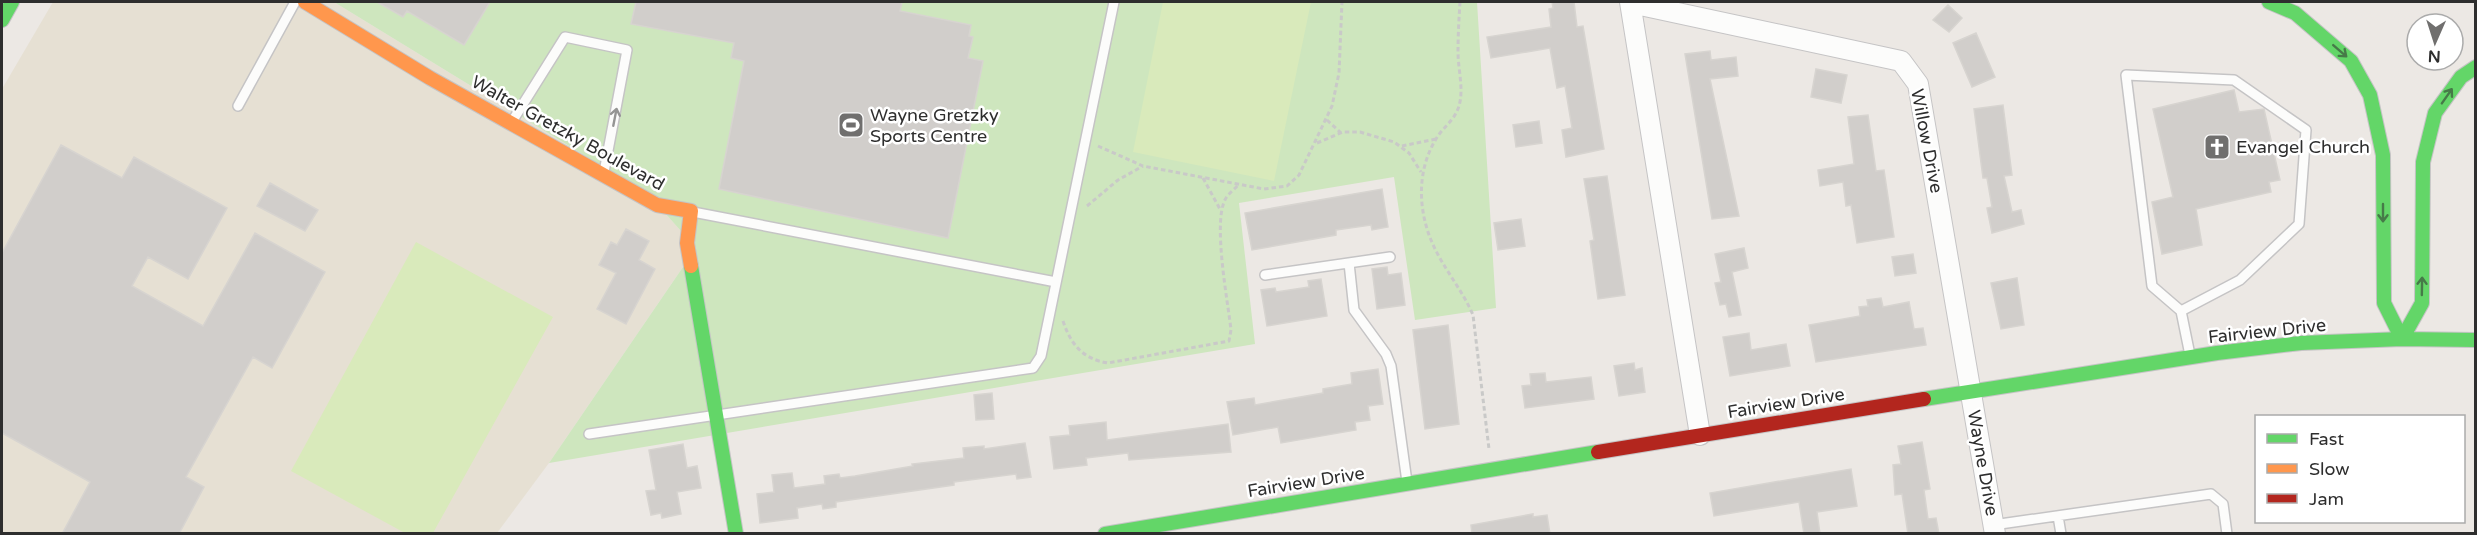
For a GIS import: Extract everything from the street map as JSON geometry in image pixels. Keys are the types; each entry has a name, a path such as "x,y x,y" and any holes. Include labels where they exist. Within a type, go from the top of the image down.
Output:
{"main road":[{"path":"2,20 12,2"},
{"name":"Walter Gretzky Boulevard","path":"305,2 429,78 657,205 691,211"},
{"path":"2269,2 2295,13 2351,61 2370,95 2383,155 2384,303 2402,339"},
{"path":"2402,339 2422,303 2423,162 2435,113 2461,76 2475,67"},
{"path":"691,211 687,243 736,534"},
{"name":"Fairview Drive","path":"1105,534 1700,435 2191,358 2301,343 2402,339 2475,340"}],"street":[{"name":"Willow Drive","path":"1700,435 1631,2 1901,61 1918,84 1971,392"},
{"name":"Wayne Drive","path":"1971,392 1994,529"}],"lane":[{"path":"238,106 295,2"},
{"path":"589,434 1033,369 1041,356 1114,2"},
{"path":"511,123 565,37 627,50 604,175"},
{"path":"2181,311 2240,280 2299,224 2306,130 2234,80 2126,75 2152,286 2181,311 2191,358"},
{"path":"691,211 1056,282"},
{"path":"1265,275 1390,258"},
{"path":"1349,263 1354,310 1386,354 1391,366 1407,483"},
{"path":"1994,529 2058,516 2211,494 2223,504 2226,533"},
{"path":"2058,516 2061,534"}],"path":[{"path":"1098,146 1143,166 1264,189 1287,186 1299,175 1327,120 1339,73 1342,2"},
{"path":"1460,2 1458,52 1461,98 1454,118 1436,139 1422,172 1421,189 1430,239 1466,296 1473,315 1491,469"},
{"path":"1327,120 1341,133"},
{"path":"1315,144 1341,133 1360,132 1400,146 1409,153 1422,172"},
{"path":"1400,146 1436,139"},
{"path":"1087,206 1118,180 1143,166"},
{"path":"1203,177 1221,211"},
{"path":"1063,321 1074,345 1079,350 1095,361 1108,363 1229,341 1231,330 1220,234 1221,211 1226,199 1239,184"}],"shaded area":[{"path":"53,2 334,2 649,195 696,248 549,463 497,533 2,534 2,89"}],"green space":[{"path":"334,2 1477,2 1496,308 1415,320 1394,177 1239,203 1255,344 549,463 696,248 649,195"},
{"path":"1163,2 1311,2 1274,181 1133,152"},
{"path":"416,242 553,317 433,533 405,533 291,471"}],"building":[{"path":"377,2 490,2 464,45 407,11 403,17"},
{"name":"Wayne Gretzky Sports Centre","path":"636,2 902,2 900,11 971,25 969,36 973,37 968,58 983,61 948,238 719,189 744,61 731,58 734,43 631,24"},
{"path":"1552,2 1574,2 1577,27 1583,26 1604,149 1566,157 1562,130 1572,128 1565,86 1557,88 1550,48 1491,58 1487,37 1551,27 1549,9 1553,8"},
{"path":"1948,5 1962,18 1949,32 1933,20"},
{"path":"1976,33 1995,77 1972,87 1953,43"},
{"path":"1710,51 1711,60 1736,57 1738,76 1710,79 1739,216 1712,219 1685,54"},
{"path":"1816,69 1847,75 1841,103 1811,97"},
{"name":"Evangel Church","path":"2234,90 2239,112 2264,109 2280,180 2269,182 2271,192 2196,209 2202,245 2162,254 2152,202 2173,197 2153,109"},
{"path":"2003,105 2012,175 2004,176 2012,212 2021,210 2024,224 1992,233 1987,208 1992,207 1987,178 1983,178 1974,109"},
{"path":"1868,115 1876,171 1884,170 1894,237 1857,243 1851,205 1846,206 1843,182 1820,186 1818,170 1854,164 1848,117"},
{"path":"1539,121 1542,143 1516,147 1513,125"},
{"path":"61,145 122,178 134,157 227,208 188,279 148,257 132,286 203,326 255,233 325,272 272,368 253,357 186,477 204,487 179,534 62,534 90,482 2,433 2,253"},
{"path":"1607,176 1625,295 1598,299 1590,241 1594,240 1584,179"},
{"path":"270,183 318,210 305,231 257,206"},
{"path":"1382,189 1388,227 1372,230 1371,225 1336,230 1336,235 1252,250 1245,213"},
{"path":"1521,219 1525,246 1498,250 1494,223"},
{"path":"626,229 649,241 639,260 655,269 626,324 597,309 616,273 599,265 611,242 617,245"},
{"path":"1744,248 1748,268 1732,272 1741,315 1729,317 1726,304 1720,305 1715,283 1721,282 1715,254"},
{"path":"1913,254 1916,273 1895,276 1892,257"},
{"path":"1387,267 1388,275 1401,273 1405,305 1377,309 1372,269"},
{"path":"2017,278 2024,325 2001,329 1991,283"},
{"path":"1321,279 1327,316 1267,326 1261,290 1275,288 1276,292 1309,287 1308,281"},
{"path":"1881,298 1883,307 1909,302 1914,329 1923,328 1926,345 1816,362 1809,325 1860,316 1859,307 1868,306 1867,300"},
{"path":"1448,325 1459,424 1425,429 1413,330"},
{"path":"1749,333 1751,350 1786,344 1790,366 1730,376 1723,337"},
{"path":"1634,363 1635,370 1642,368 1645,392 1619,396 1614,366"},
{"path":"1378,369 1383,404 1368,406 1370,420 1355,422 1356,430 1281,443 1278,427 1233,435 1227,402 1254,398 1255,405 1323,393 1323,389 1352,384 1351,373"},
{"path":"1545,373 1546,382 1591,377 1594,399 1525,408 1522,386 1531,385 1530,374"},
{"path":"992,393 994,419 976,420 974,395"},
{"path":"1106,422 1107,440 1228,424 1231,452 1129,460 1128,453 1086,458 1087,465 1054,469 1050,437 1070,435 1069,426"},
{"path":"1922,442 1930,489 1924,490 1928,519 1936,518 1939,534 1908,534 1902,494 1895,495 1893,465 1901,464 1898,446"},
{"path":"1025,443 1031,477 1017,479 1016,474 954,482 954,485 836,502 836,507 823,509 822,504 797,508 798,518 760,523 757,494 774,492 772,475 792,473 794,488 825,484 824,476 839,474 840,478 913,466 912,464 964,458 963,448 984,446 984,449"},
{"path":"683,444 687,468 697,466 701,488 677,492 681,514 662,518 661,513 651,515 646,491 656,490 649,450"},
{"path":"1851,469 1857,506 1817,512 1820,534 1804,534 1799,502 1714,516 1710,493"},
{"path":"1533,514 1533,517 1547,515 1550,534 1472,534 1471,525"}],"traffic: fast":[{"path":"2,20 12,2"},
{"path":"2269,2 2295,13 2351,61 2370,95 2383,155 2384,303 2402,339"},
{"path":"2402,339 2422,303 2423,162 2435,113 2461,77 2476,67"},
{"path":"691,266 736,534"},
{"path":"1924,399 2217,353 2301,343 2402,339 2476,340"},
{"path":"1105,534 1598,452"}],"traffic: slow":[{"path":"305,2 430,78 657,205 691,211 687,243 691,266"}],"traffic: jam":[{"path":"1598,452 1924,399"}],"place":[{"name":"Wayne Gretzky Sports Centre","path":"851,125"},
{"name":"Evangel Church","path":"2217,147"}]}
